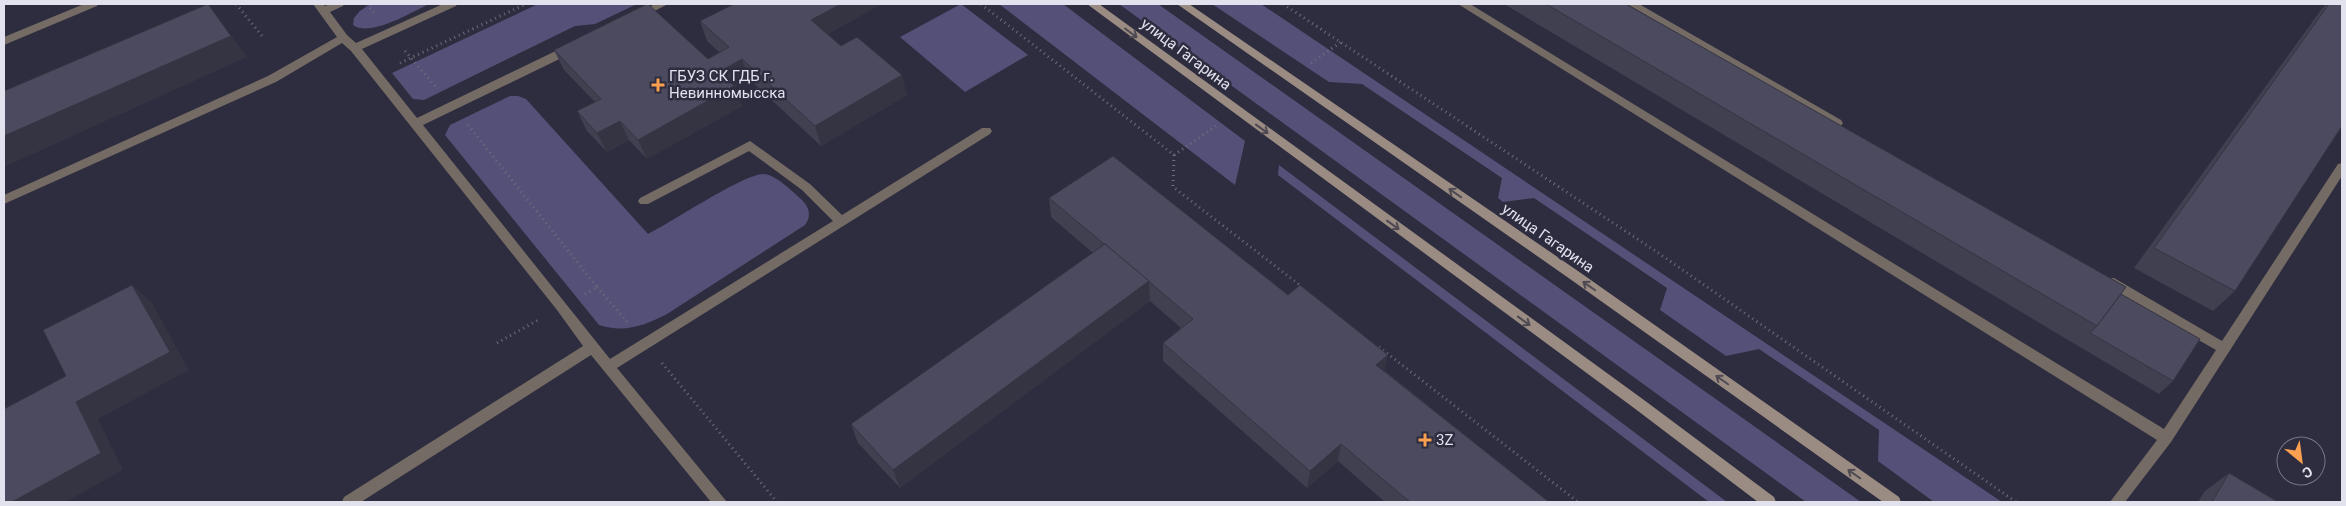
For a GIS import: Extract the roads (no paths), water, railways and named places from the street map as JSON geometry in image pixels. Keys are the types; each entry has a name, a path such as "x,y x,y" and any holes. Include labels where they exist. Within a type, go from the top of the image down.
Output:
{"main road":[{"name":"улица Гагарина","path":"1092,4 1769,502"},
{"name":"улица Гагарина","path":"1182,4 1574,275 1894,502"}],"lane":[{"path":"4,41 93,4"},
{"path":"339,4 321,7 343,38 355,48 414,124 562,306 592,347 720,502"},
{"path":"355,48 452,4"},
{"path":"628,21 663,4"},
{"path":"1463,4 2166,438"},
{"path":"1632,4 1846,129"},
{"path":"4,200 272,79 343,38"},
{"path":"414,124 584,42"},
{"path":"608,366 986,131"},
{"path":"644,201 750,145 806,187 841,221"},
{"path":"2118,502 2166,438 2342,167"},
{"path":"2095,274 2223,348"},
{"path":"349,502 592,347"}],"place":[{"name":"ГБУЗ СК ГДБ г. Невинномысска","path":"658,85"},
{"name":"3Z","path":"1425,440"}]}
